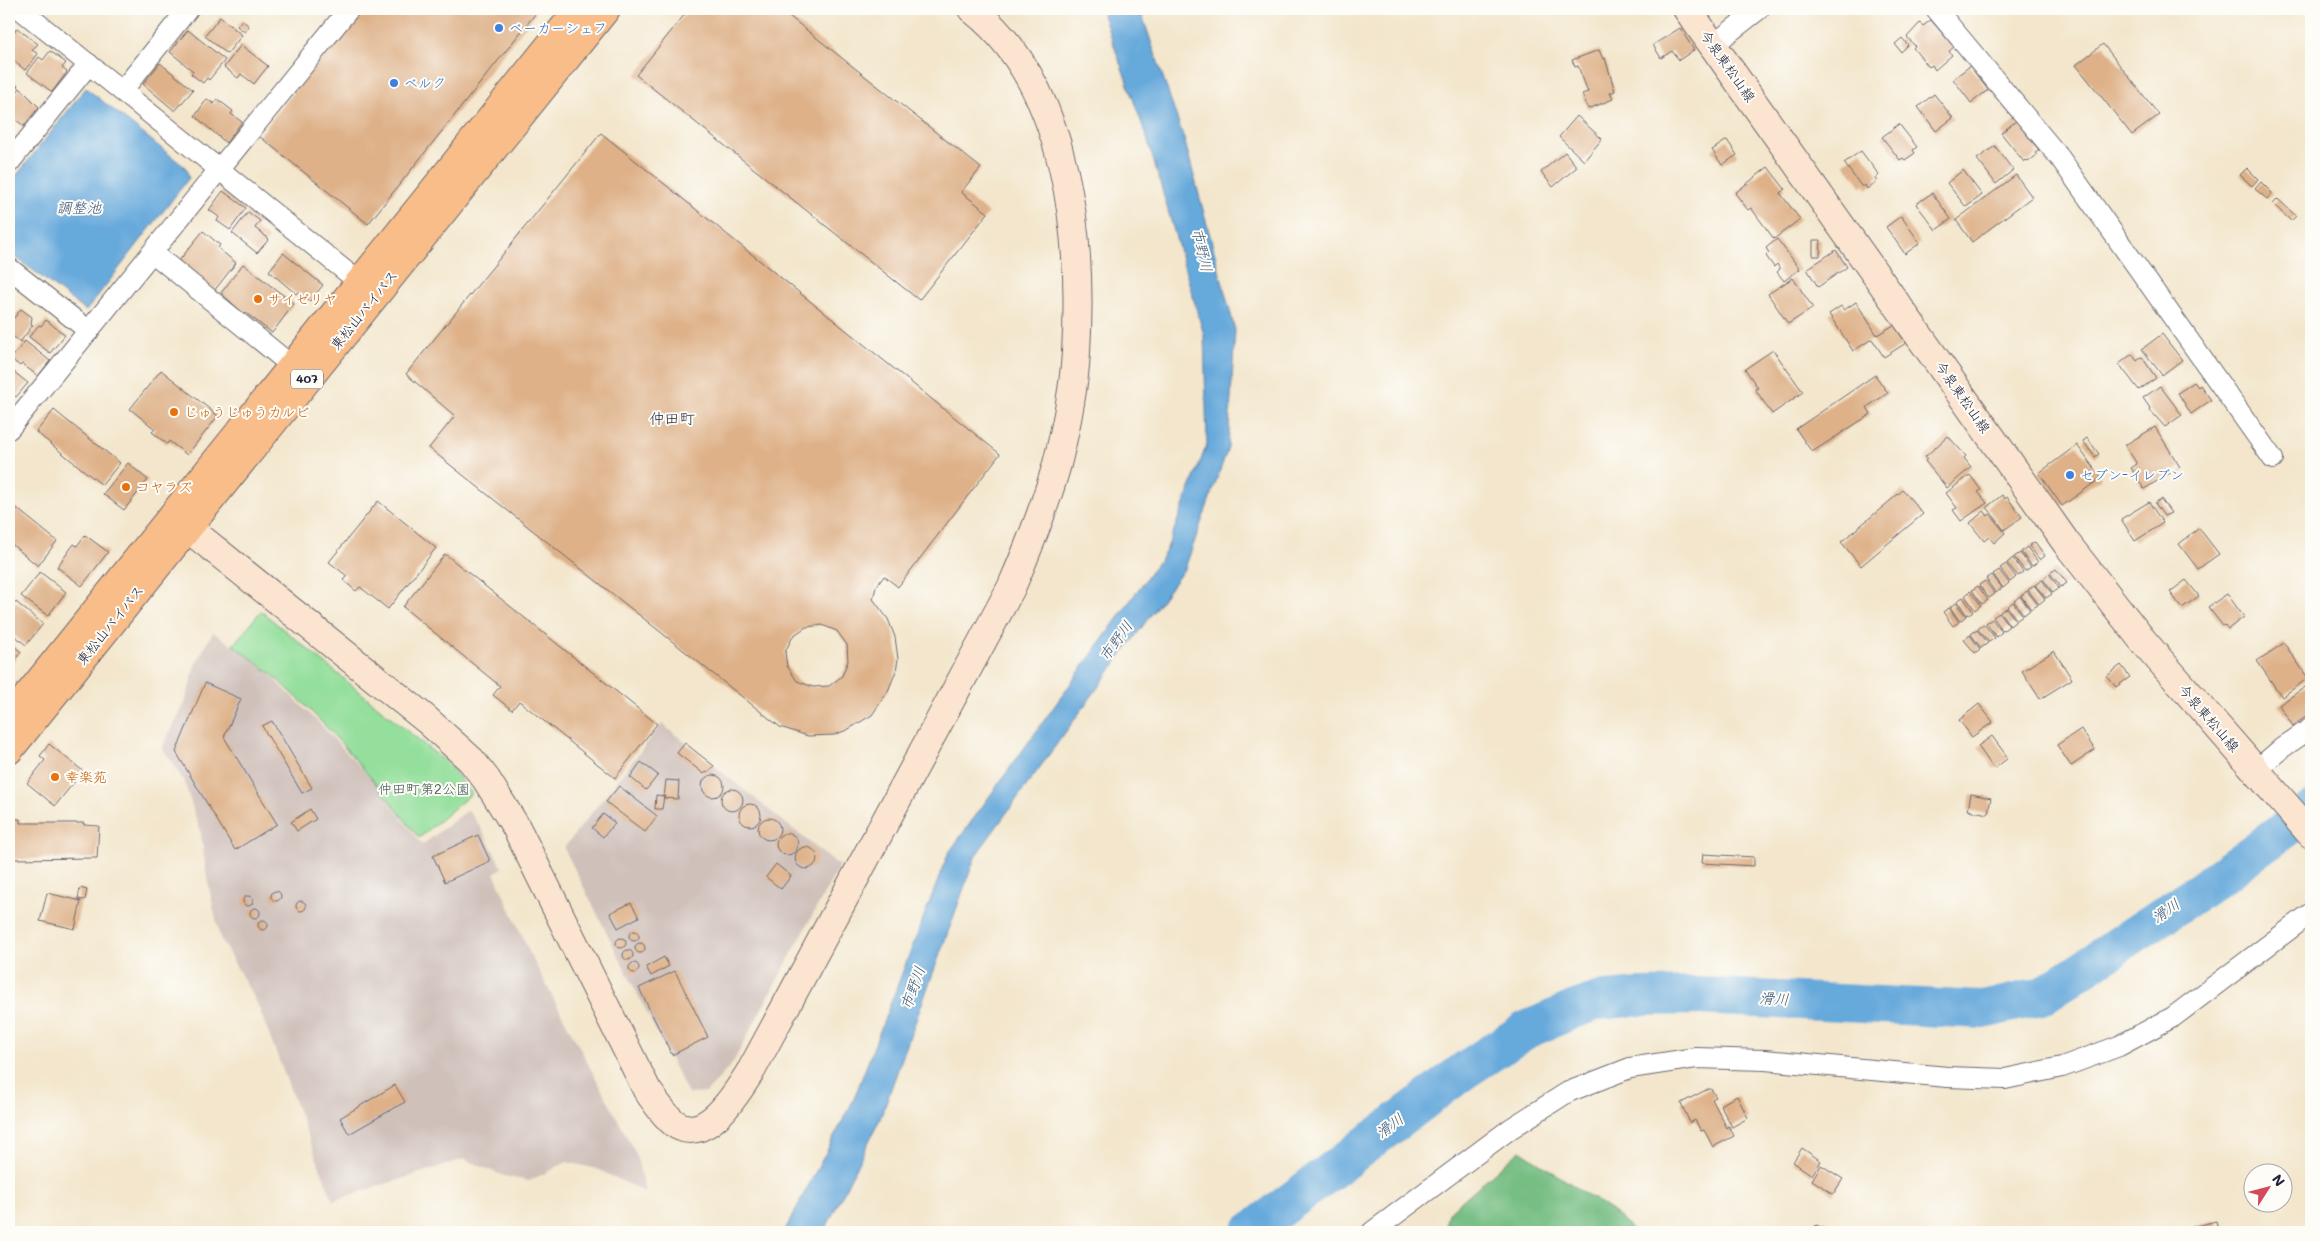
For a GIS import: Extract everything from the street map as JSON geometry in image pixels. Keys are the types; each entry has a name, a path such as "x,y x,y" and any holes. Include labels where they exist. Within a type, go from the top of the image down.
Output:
{"highway":[{"name":"東松山バイパス","path":"9,719 579,9"},
{"name":"東松山バイパス","path":"9,750 189,529 606,9"}],"street":[{"path":"20,9 359,282"},
{"path":"122,91 188,9"},
{"path":"9,429 350,9"},
{"path":"189,529 427,720 471,760 486,778 516,827 647,1090 663,1112 682,1127 691,1129 713,1120 735,1096 752,1070 1011,588 1038,526 1057,463 1069,403 1076,353 1076,265 1063,169 1051,126 1034,87 1011,50 984,19 972,9"},
{"name":"今泉東松山線","path":"1687,9 2067,544 2144,642 2311,834"},
{"path":"1713,45 1759,9"},
{"path":"1936,9 2060,158 2273,459"},
{"path":"10,158 89,64"},
{"path":"153,252 292,366"},
{"path":"9,268 90,331"},
{"path":"2255,771 2282,748 2311,728"},
{"path":"1372,1232 1510,1129 1552,1102 1568,1092 1630,1068 1706,1058 1765,1060 1947,1077 2005,1079 2062,1067 2119,1046 2173,1017 2311,912"}],"shaded area":[{"path":"213,632 257,662 320,724 373,781 422,845 468,810 481,828 502,868 494,873 532,958 636,1154 645,1192 597,1169 567,1162 529,1181 504,1176 464,1159 333,1201 257,1003 220,938 207,878 201,834 184,781 162,747 185,703 195,665"},
{"path":"662,724 839,866 732,1064 706,1093 688,1094 564,848"}],"green space":[{"name":"仲田町第2公園","path":"261,611 448,764 472,793 419,838 333,734 309,709 285,686 233,645"},
{"path":"1520,1150 1613,1212 1635,1232 1444,1232 1448,1213"}],"water":[{"name":"市野川","path":"1101,9 1140,9 1185,142 1235,330 1228,448 1185,568 976,855 880,1119 824,1232 784,1232 853,1101 948,854 1166,551 1207,444 1204,335 1147,138"},
{"name":"調整池","path":"86,88 186,168 189,178 86,311 9,252 9,185"}],"building":[{"path":"360,9 531,9 536,13 368,224 259,136"},
{"path":"689,9 780,9 981,168 961,192 988,213 919,300 636,75"},
{"path":"220,17 242,35 227,54 205,36"},
{"path":"242,20 249,26 245,32 237,26"},
{"path":"1931,20 1954,47 1949,51 1952,55 1935,70 1932,65 1929,67 1913,48 1915,46 1907,37 1920,23 1923,26"},
{"path":"17,28 38,44 32,50 38,54 25,70 10,58 9,60 9,39"},
{"path":"1680,28 1694,50 1679,60 1672,51 1661,58 1653,45"},
{"path":"188,30 225,60 209,80 207,78 203,83 191,74 193,71 170,52"},
{"path":"1902,38 1908,45 1901,52 1895,44"},
{"path":"2103,44 2159,115 2132,135 2076,65"},
{"path":"241,45 268,66 254,84 241,74 238,78 224,67"},
{"path":"1599,50 1603,59 1605,58 1615,91 1610,93 1613,99 1588,109 1582,94 1588,92 1578,66 1575,67 1572,60"},
{"path":"50,51 66,63 62,68 67,72 52,92 27,73 39,57 43,60"},
{"path":"160,63 193,90 175,111 143,84"},
{"path":"1970,66 1988,90 1971,103 1953,79"},
{"path":"9,79 18,86 9,97"},
{"path":"20,88 39,107 24,126 12,117 14,114 9,110 9,102"},
{"path":"1934,94 1953,118 1936,131 1918,107"},
{"path":"207,99 214,104 217,99 233,111 231,114 242,122 226,143 195,116"},
{"path":"1577,116 1602,139 1584,161 1559,137"},
{"path":"2016,121 2039,150 2035,153 2037,155 2028,162 2026,160 2024,162 2001,133"},
{"path":"1899,124 1917,147 1913,150 1915,153 1905,160 1903,158 1900,160 1882,137"},
{"path":"601,133 1000,454 898,587 884,576 876,587 873,599 888,619 895,637 898,659 896,671 888,691 872,715 847,730 834,735 808,736 780,727 429,448 455,416 406,374","holes":["822,625 837,631 847,645 848,661 842,676 829,686 813,687 797,681 787,666 785,652 793,636 806,627"]},
{"path":"1727,140 1737,155 1722,165 1712,150"},
{"path":"1995,146 2013,170 1996,184 1977,159"},
{"path":"1861,151 1879,175 1875,178 1877,181 1867,189 1865,185 1862,187 1844,163"},
{"path":"1565,152 1577,167 1553,187 1541,172"},
{"path":"1768,167 1785,189 1780,193 1800,219 1774,239 1751,208 1748,210 1735,193"},
{"path":"2247,168 2258,179 2252,186 2240,175"},
{"path":"1963,170 1982,195 1966,207 1947,183"},
{"path":"2016,175 2032,197 1972,242 1956,220"},
{"path":"2261,182 2272,193 2267,199 2255,189"},
{"path":"223,191 246,208 230,230 217,221 219,217 209,210"},
{"path":"1932,193 1951,219 1936,230 1916,204"},
{"path":"2278,199 2296,216 2291,221 2273,204"},
{"path":"248,212 260,221 255,228 269,239 257,253 232,233"},
{"path":"1901,216 1920,243 1905,254 1886,227"},
{"path":"203,231 220,245 218,248 236,263 214,291 178,262"},
{"path":"1777,239 1800,269 1784,281 1777,272 1780,269 1777,264 1774,267 1766,256 1769,253 1766,248"},
{"path":"1813,240 1821,240 1820,256 1813,256"},
{"path":"1836,250 1847,267 1818,287 1807,269"},
{"path":"283,253 323,285 310,301 298,292 296,294 269,271"},
{"name":"サイゼリヤ","path":"243,264 294,304 272,333 246,313 245,315 221,293"},
{"path":"1793,278 1813,308 1788,324 1768,294"},
{"path":"1856,302 1877,335 1894,325 1906,343 1884,357 1872,339 1853,351 1829,314 1841,306 1844,310"},
{"path":"21,309 32,317 31,324 33,325 20,342 9,333 9,314 14,318"},
{"path":"46,320 65,335 50,353 29,337"},
{"path":"2162,334 2182,360 2162,375 2142,349"},
{"path":"25,341 50,361 38,376 22,364 20,366 11,359"},
{"path":"1773,350 1803,392 1772,414 1755,389 1758,388 1745,369"},
{"path":"2132,354 2137,361 2142,357 2156,378 2139,390 2119,364"},
{"path":"9,368 28,383 16,397 9,391"},
{"name":"じゅうじゅうカルビ","path":"161,370 218,416 187,455 169,441 167,444 152,432 155,429 130,409"},
{"path":"1875,375 1888,393 1867,407 1871,414 1812,452 1796,429"},
{"path":"2194,382 2198,387 2200,385 2211,400 2191,414 2178,393"},
{"path":"2160,386 2182,415 2165,427 2149,409 2143,398"},
{"path":"54,410 120,463 102,485 36,432"},
{"path":"2155,427 2180,467 2144,489 2131,468 2137,464 2125,445"},
{"path":"1948,436 1966,456 1964,458 1971,467 1947,488 1925,461 1927,459 1925,457"},
{"path":"2087,438 2099,454 2095,457 2083,441"},
{"name":"セブン-イレブン","path":"2077,445 2101,478 2062,506 2039,473"},
{"name":"コヤラズ","path":"128,463 148,480 124,510 103,494"},
{"path":"1970,475 1981,490 1978,492 1987,503 1961,521 1953,510 1957,508 1946,493"},
{"path":"1903,490 1923,514 1861,566 1841,542"},
{"path":"2002,495 2005,499 2007,497 2022,517 2004,530 1987,507"},
{"path":"2161,499 2171,513 2164,516 2155,503"},
{"path":"378,501 436,548 388,609 360,587 356,591 343,580 347,576 329,562"},
{"path":"9,502 57,541 38,566 9,542"},
{"path":"2149,502 2163,523 2135,541 2121,519"},
{"path":"1984,511 1988,516 1990,514 2005,533 1994,543 1989,537 1984,541 1970,523"},
{"path":"2199,528 2219,554 2198,569 2179,544"},
{"path":"85,535 108,552 82,586 57,567 74,544 77,546"},
{"path":"2035,542 2045,556 2040,560 2029,546"},
{"path":"2027,547 2038,562 2032,566 2021,552"},
{"path":"2020,553 2031,567 2025,571 2014,557"},
{"path":"445,554 657,724 615,778 519,701 512,710 493,695 500,686 403,607"},
{"path":"2013,558 2023,572 2018,576 2007,563"},
{"path":"2006,564 2016,577 2010,582 2000,568"},
{"path":"2056,569 2067,583 2061,587 2050,573"},
{"path":"1999,570 2009,583 2003,588 1993,574"},
{"path":"40,572 66,592 48,616 21,596"},
{"path":"2049,574 2059,588 2053,593 2043,579"},
{"path":"1992,575 2002,588 1996,593 1986,579"},
{"path":"2042,580 2052,594 2046,598 2035,585"},
{"path":"2186,580 2199,596 2182,608 2170,592"},
{"path":"1985,581 1995,594 1989,598 1979,585"},
{"path":"2034,585 2045,599 2039,604 2028,590"},
{"path":"1978,586 1988,600 1982,604 1972,590"},
{"path":"1970,591 1981,605 1975,610 1965,596"},
{"path":"2027,591 2038,605 2031,609 2021,596"},
{"path":"2227,594 2244,617 2228,629 2225,625 2223,626 2208,607"},
{"path":"2020,596 2030,610 2024,615 2014,601"},
{"path":"1963,597 1973,611 1967,615 1957,601"},
{"path":"16,602 43,624 26,645 9,631 9,611"},
{"path":"2013,602 2023,616 2017,620 2007,607"},
{"path":"1956,603 1966,616 1960,621 1950,607"},
{"path":"1949,608 1959,622 1953,626 1943,612"},
{"path":"2006,608 2016,621 2010,626 2000,612"},
{"path":"1999,613 2009,626 2003,631 1993,617"},
{"path":"1992,619 2002,632 1996,637 1986,623"},
{"path":"1984,624 1995,638 1989,642 1978,629"},
{"path":"1977,630 1988,643 1981,648 1971,634"},
{"path":"1970,635 1980,649 1975,653 1964,640"},
{"path":"9,642 21,652 10,666 9,665"},
{"path":"2284,643 2308,678 2282,697 2257,661"},
{"path":"2054,651 2072,679 2040,699 2022,671"},
{"path":"2121,665 2130,677 2116,687 2107,676"},
{"path":"205,683 241,699 224,737 277,824 235,850 176,752"},
{"path":"2311,683 2311,713 2293,726 2279,705"},
{"path":"1979,704 1993,722 1972,737 1959,720"},
{"path":"272,721 312,788 302,793 262,726"},
{"path":"2081,729 2095,750 2071,766 2057,745"},
{"path":"1992,736 2008,758 1994,769 1978,746"},
{"path":"685,743 714,766 708,773 704,774 677,753"},
{"name":"幸楽苑","path":"49,744 83,771 55,806 27,783 45,760 40,756"},
{"path":"641,762 658,775 646,790 630,777"},
{"path":"713,775 721,778 724,786 721,794 713,797 705,794 702,786 705,778"},
{"path":"666,780 679,781 678,799 664,798"},
{"path":"619,786 657,816 645,832 606,802"},
{"path":"732,789 740,792 743,800 740,808 732,811 724,808 721,800 724,792"},
{"path":"1971,794 1991,798 1988,814 1968,810"},
{"path":"656,795 664,796 662,809 655,809"},
{"path":"750,804 758,807 761,815 758,823 750,826 742,823 739,815 742,807"},
{"path":"310,809 316,819 297,831 291,822"},
{"path":"603,814 615,823 603,837 592,828"},
{"path":"769,818 777,821 780,829 777,837 769,840 761,837 758,829 761,821"},
{"path":"9,819 20,819 20,823 84,823 84,825 99,826 97,858 9,860"},
{"path":"787,833 795,836 798,844 795,852 787,855 779,852 776,844 779,836"},
{"path":"478,835 490,861 445,882 433,856"},
{"path":"806,847 814,850 817,858 814,866 806,869 798,866 795,858 798,850"},
{"path":"1703,854 1754,857 1754,866 1702,863"},
{"path":"776,864 791,876 781,889 766,877"},
{"path":"80,888 87,890 85,900 78,899"},
{"path":"274,891 278,891 281,896 280,900 274,901 271,898 271,894"},
{"path":"47,893 81,901 75,929 40,921"},
{"path":"246,896 250,896 253,901 252,905 246,906 243,903 243,899"},
{"path":"299,901 303,901 306,906 305,910 299,911 296,908 296,904"},
{"path":"631,903 639,917 618,928 610,913"},
{"path":"253,908 257,908 260,913 259,917 253,918 250,915 250,911"},
{"path":"261,920 265,920 268,925 267,929 261,930 258,927 258,923"},
{"path":"632,931 636,931 639,936 638,940 632,941 629,938 629,934"},
{"path":"619,938 623,938 626,943 625,947 619,948 616,945 616,941"},
{"path":"638,943 642,943 645,948 644,952 638,953 635,950 635,946"},
{"path":"626,950 630,950 633,955 632,959 626,960 623,957 623,953"},
{"path":"664,957 669,966 651,976 646,967"},
{"path":"632,963 636,963 639,968 638,972 632,973 629,970 629,966"},
{"path":"675,971 708,1037 672,1055 639,988"},
{"path":"395,1085 405,1102 349,1134 340,1118"},
{"path":"1711,1089 1716,1097 1712,1099 1727,1128 1729,1126 1734,1136 1713,1147 1704,1130 1701,1131 1695,1120 1690,1123 1681,1103"},
{"path":"1737,1096 1748,1118 1732,1127 1720,1105"},
{"path":"1802,1148 1821,1161 1812,1175 1793,1162"},
{"path":"1821,1165 1843,1179 1833,1194 1812,1180"},
{"path":"2216,1221 2219,1232 2189,1232 2193,1231 2192,1227"},
{"path":"1816,1225 1834,1232 1813,1232"}],"waterway":[{"name":"滑川","path":"1250,1232 1465,1070 1526,1030 1573,1010 1598,1001 1639,997 1698,996 1983,1010 2042,996 2201,890 2311,811"}],"place":[{"name":"ベーカーシェフ","path":"499,28"},
{"name":"ベルク","path":"394,83"},
{"name":"サイゼリヤ","path":"258,299"},
{"name":"じゅうじゅうカルビ","path":"174,412"},
{"name":"セブン-イレブン","path":"2070,475"},
{"name":"コヤラズ","path":"126,487"},
{"name":"幸楽苑","path":"55,777"}],"district":[{"name":"仲田町","path":"672,419"}]}
